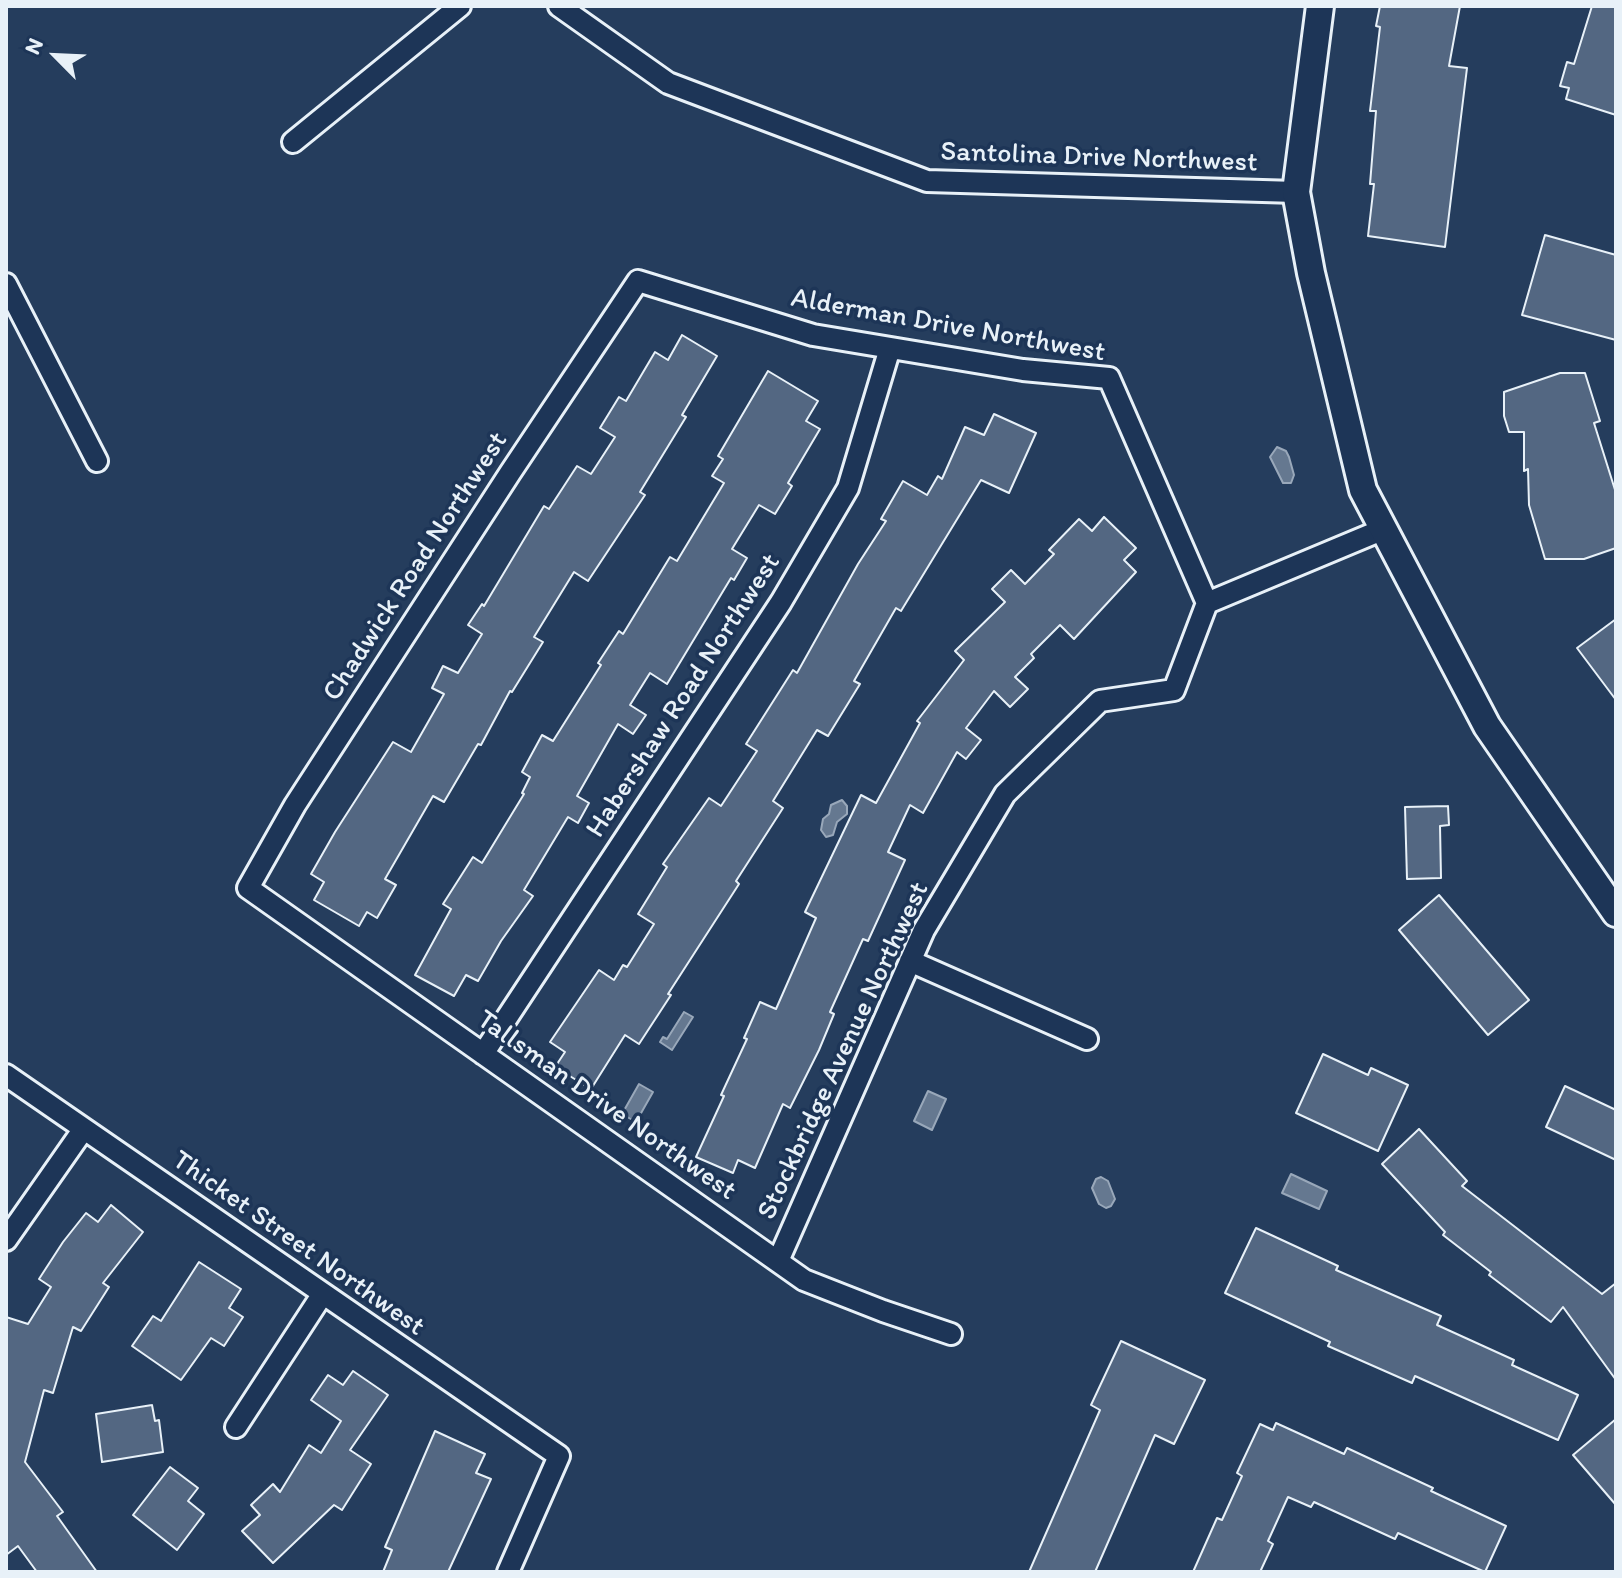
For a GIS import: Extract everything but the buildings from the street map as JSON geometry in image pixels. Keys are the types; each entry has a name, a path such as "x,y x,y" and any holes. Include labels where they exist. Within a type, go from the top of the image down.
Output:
{"street":[{"path":"293,142 460,6"},
{"name":"Santolina Drive Northwest","path":"559,6 668,83 927,181 1296,192"},
{"path":"1320,6 1296,192 1311,273 1363,490 1487,726 1616,913"},
{"name":"Alderman Drive Northwest","path":"638,281 813,335 1023,370 1109,378 1207,603"},
{"name":"Chadwick Road Northwest","path":"248,888 295,805 638,281"},
{"path":"6,284 97,461"},
{"name":"Habershaw Road Northwest","path":"483,1054 781,602 848,488 890,348"},
{"path":"1207,603 1384,529"},
{"name":"Stockbridge Avenue Northwest","path":"778,1261 924,930 1005,794 1100,701 1174,690 1207,603"},
{"name":"Tallsman Drive Northwest","path":"248,888 804,1280 951,1334"},
{"path":"910,961 1087,1039"},
{"name":"Thicket Street Northwest","path":"6,1075 559,1456 508,1572"},
{"path":"6,1240 83,1130"},
{"path":"236,1427 322,1295"}],"water":[{"path":"1277,447 1286,451 1289,457 1294,475 1291,483 1283,483 1270,457"},
{"path":"842,800 847,806 847,814 837,822 833,835 826,837 821,830 823,819 829,814 831,805"},
{"path":"684,1012 693,1017 672,1050 660,1042 663,1037 667,1039"},
{"path":"639,1084 653,1092 636,1122 622,1114"},
{"path":"928,1091 946,1099 932,1130 914,1121"},
{"path":"1291,1174 1327,1191 1319,1209 1282,1193"},
{"path":"1101,1177 1108,1181 1115,1199 1106,1208 1099,1204 1092,1188 1096,1179"}]}
